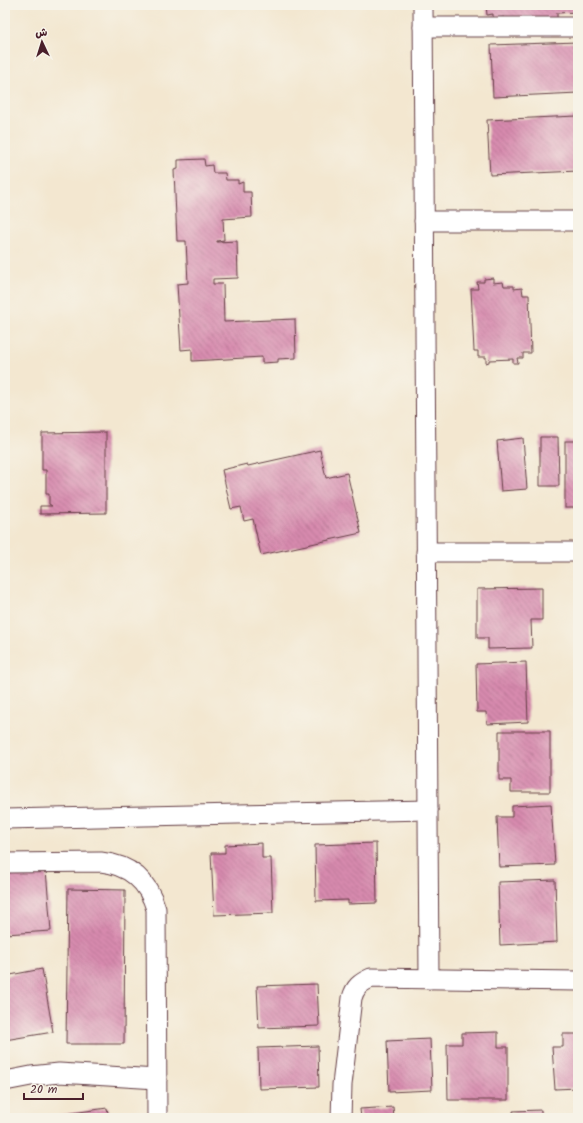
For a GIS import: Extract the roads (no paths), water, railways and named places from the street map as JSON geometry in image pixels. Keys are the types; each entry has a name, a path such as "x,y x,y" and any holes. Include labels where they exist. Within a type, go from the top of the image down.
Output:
{"street":[{"path":"423,5 429,979"},
{"path":"423,27 578,28"},
{"path":"424,221 578,221"},
{"path":"426,552 578,552"},
{"path":"5,819 428,810"},
{"path":"5,863 114,863 126,868 146,885 153,896 156,909 157,1118"},
{"path":"341,1118 343,1077 352,998 355,989 362,982 371,978 578,981"},
{"path":"5,1081 52,1073 157,1079"}]}
